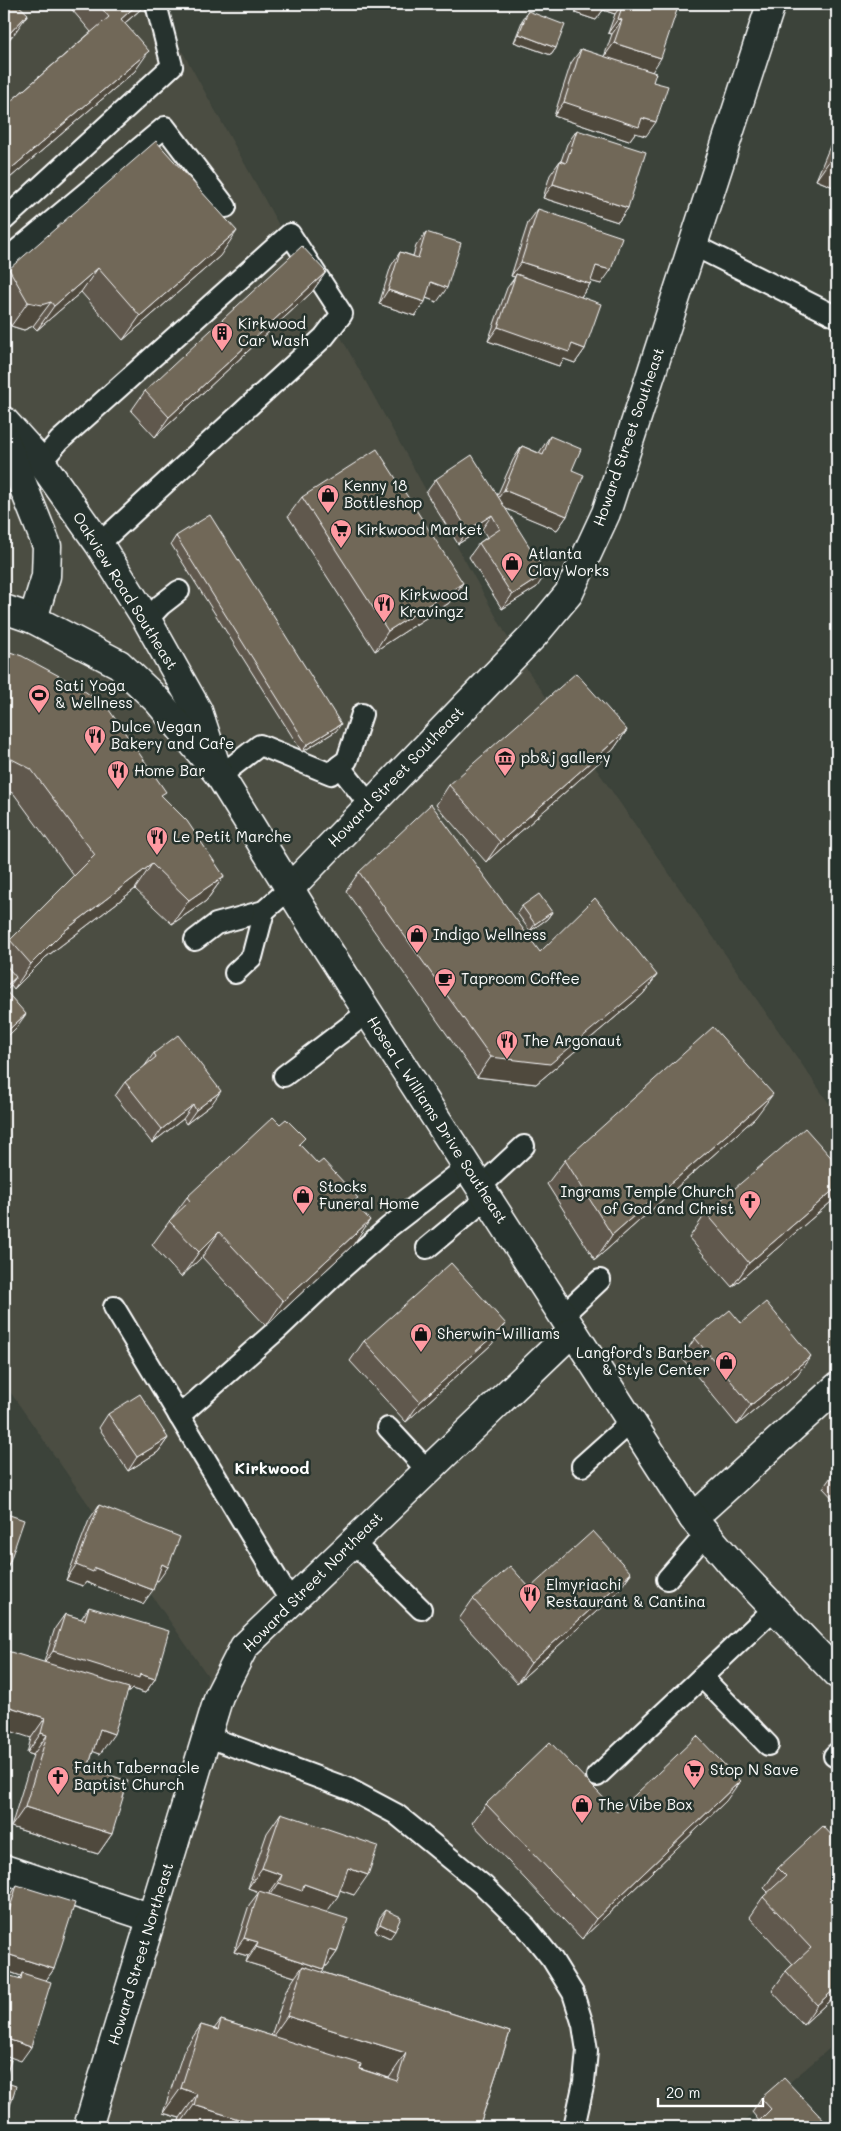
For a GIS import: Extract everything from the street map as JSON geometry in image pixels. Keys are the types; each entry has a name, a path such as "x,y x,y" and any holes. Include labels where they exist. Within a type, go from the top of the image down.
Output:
{"street":[{"name":"Howard Street Southeast","path":"289,889 534,635 569,593 606,513 771,4"},
{"name":"Oakview Road Southeast","path":"4,421 41,462 99,544 147,620 198,710 220,776"},
{"path":"4,438 47,546 46,576 33,619"},
{"name":"Hosea L Williams Drive Southeast","path":"4,609 33,619 119,664 158,701 220,776 289,889 699,1526 837,1674"},
{"name":"Howard Street Northeast","path":"88,2127 206,1736 219,1696 244,1646 427,1470 568,1323"},
{"path":"699,1526 837,1387"},
{"path":"4,1870 152,1918"}],"lane":[{"path":"4,220 172,66 156,4"},
{"path":"4,261 165,127 226,207"},
{"path":"41,462 59,441 290,234 342,314 324,337 99,544"},
{"path":"693,245 837,317"},
{"path":"147,620 161,605 179,592"},
{"path":"220,776 260,745 331,774 347,760 362,714"},
{"path":"339,766 369,804"},
{"path":"195,940 216,924 264,911 289,889"},
{"path":"235,973 252,957 264,911"},
{"path":"284,1076 368,1012"},
{"path":"427,1248 478,1184 524,1146"},
{"path":"179,1416 390,1227 478,1184"},
{"path":"568,1323 600,1280"},
{"path":"114,1307 291,1602"},
{"path":"582,1466 632,1422"},
{"path":"388,1428 427,1470"},
{"path":"667,1579 699,1526"},
{"path":"353,1542 421,1609"},
{"path":"597,1776 775,1608"},
{"path":"702,1677 768,1745"},
{"path":"206,1736 349,1789 396,1814 484,1886 527,1928 552,1959 573,1993 583,2025 587,2051 584,2082 574,2127"}],"shaded area":[{"path":"4,4 156,4 519,658 837,1115 837,2042 737,2127 73,2127 208,1676 4,1383"}],"building":[{"path":"4,4 17,4 28,14 4,39"},
{"path":"98,4 138,4 121,19 149,51 6,173 4,171 4,107 109,17"},
{"path":"623,4 679,4 661,58 614,43 622,20 618,19"},
{"path":"528,11 565,25 556,48 519,34"},
{"path":"581,49 656,73 653,82 668,86 656,122 642,118 639,127 564,102"},
{"path":"577,130 646,152 628,208 553,184 560,161 566,163"},
{"path":"156,141 237,231 140,316 98,268 54,306 51,302 41,305 28,302 9,269"},
{"path":"837,142 837,163 830,160"},
{"path":"538,209 622,237 611,270 596,266 590,284 521,262"},
{"path":"426,232 461,243 447,288 431,282 425,302 388,290 400,252 418,258"},
{"name":"Kirkwood Car Wash","path":"302,246 326,272 169,417 145,391"},
{"path":"516,274 601,304 585,349 572,344 569,352 498,327"},
{"path":"550,436 581,449 572,470 584,475 567,516 504,490 522,446 543,455"},
{"path":"377,449 463,583 388,631 302,497"},
{"path":"472,455 546,573 512,595 479,543 500,529 492,515 468,530 436,479"},
{"path":"210,515 341,724 307,745 176,536"},
{"path":"4,650 22,656 76,685 107,707 166,792 161,795 187,821 224,876 189,900 152,864 63,932 31,964 10,940 95,855 31,769 4,755"},
{"path":"576,673 627,730 500,842 449,785"},
{"path":"431,804 540,952 595,898 657,975 550,1064 491,1057 359,872"},
{"path":"539,894 552,912 535,924 522,906"},
{"path":"4,963 16,977 4,988"},
{"path":"4,989 26,1014 4,1034"},
{"path":"713,1027 773,1094 612,1235 565,1160"},
{"path":"178,1035 221,1091 196,1110 193,1105 162,1129 125,1082 156,1057 154,1053"},
{"path":"273,1117 280,1124 286,1119 305,1138 299,1144 318,1164 323,1160 358,1198 353,1202 370,1220 283,1301 219,1232 199,1252 169,1221 190,1201 187,1197"},
{"path":"805,1128 837,1164 837,1187 749,1263 706,1213"},
{"name":"Sherwin-Williams","path":"451,1263 506,1324 420,1402 364,1341"},
{"path":"766,1302 811,1356 751,1405 695,1338 730,1310 741,1323"},
{"path":"140,1394 168,1438 137,1457 108,1414"},
{"path":"837,1470 837,1479 833,1474"},
{"path":"99,1505 180,1537 168,1567 162,1564 153,1590 95,1568 93,1572 76,1565"},
{"path":"4,1513 24,1520 9,1564 4,1562"},
{"name":"Elmyriachi Restaurant & Cantina","path":"593,1531 631,1573 531,1663 473,1599 510,1566 530,1588"},
{"path":"89,1607 169,1631 155,1679 140,1674 139,1678 53,1651 65,1614 85,1620"},
{"path":"4,1650 129,1688 114,1734 100,1729 88,1768 128,1781 112,1834 25,1807 47,1735 41,1733 45,1718 4,1705"},
{"path":"697,1736 740,1781 596,1919 486,1804 550,1742 617,1812"},
{"path":"281,1813 378,1846 368,1875 348,1868 338,1896 304,1884 302,1891 279,1883 282,1875 262,1868"},
{"path":"823,1826 837,1841 837,1987 817,2005 786,1971 811,1948 763,1897 786,1876 778,1868"},
{"path":"17,1885 75,1903 54,1969 4,1953 4,1927"},
{"path":"259,1891 348,1919 337,1952 330,1950 324,1969 256,1947 258,1942 244,1938"},
{"path":"386,1910 401,1917 395,1931 380,1924"},
{"path":"303,1966 510,2032 479,2127 264,2127 194,2105 197,2094 181,2088 201,2025 218,2030 221,2020 361,2064 360,2069 397,2081 406,2053 287,2016"},
{"path":"22,1973 51,1982 31,2047 4,2038 4,1974 21,1979"},
{"path":"4,2058 11,2060 4,2082"},
{"path":"784,2078 830,2127 753,2127 771,2109 761,2098"},
{"path":"4,2082 16,2086 7,2116 4,2115"}],"place":[{"name":"Kirkwood Car Wash","path":"222,352"},
{"name":"Kenny 18 Bottleshop","path":"328,514"},
{"name":"Kirkwood Market","path":"341,549"},
{"name":"Atlanta Clay Works","path":"512,582"},
{"name":"Kirkwood Kravingz","path":"384,623"},
{"name":"Sati Yoga & Wellness","path":"39,714"},
{"name":"Dulce Vegan Bakery and Cafe","path":"95,755"},
{"name":"pb&j gallery","path":"505,777"},
{"name":"Home Bar","path":"118,790"},
{"name":"Le Petit Marche","path":"157,856"},
{"name":"Indigo Wellness","path":"417,954"},
{"name":"Taproom Coffee","path":"445,998"},
{"name":"The Argonaut","path":"507,1060"},
{"name":"Stocks Funeral Home","path":"303,1215"},
{"name":"Ingrams Temple Church of God and Christ","path":"750,1220"},
{"name":"Sherwin-Williams","path":"421,1353"},
{"name":"Langford's Barber & Style Center","path":"726,1381"},
{"name":"Elmyriachi Restaurant & Cantina","path":"530,1613"},
{"name":"Stop N Save","path":"694,1789"},
{"name":"Faith Tabernacle Baptist Church","path":"58,1796"},
{"name":"The Vibe Box","path":"582,1824"}],"district":[{"name":"Kirkwood","path":"272,1468"}]}
